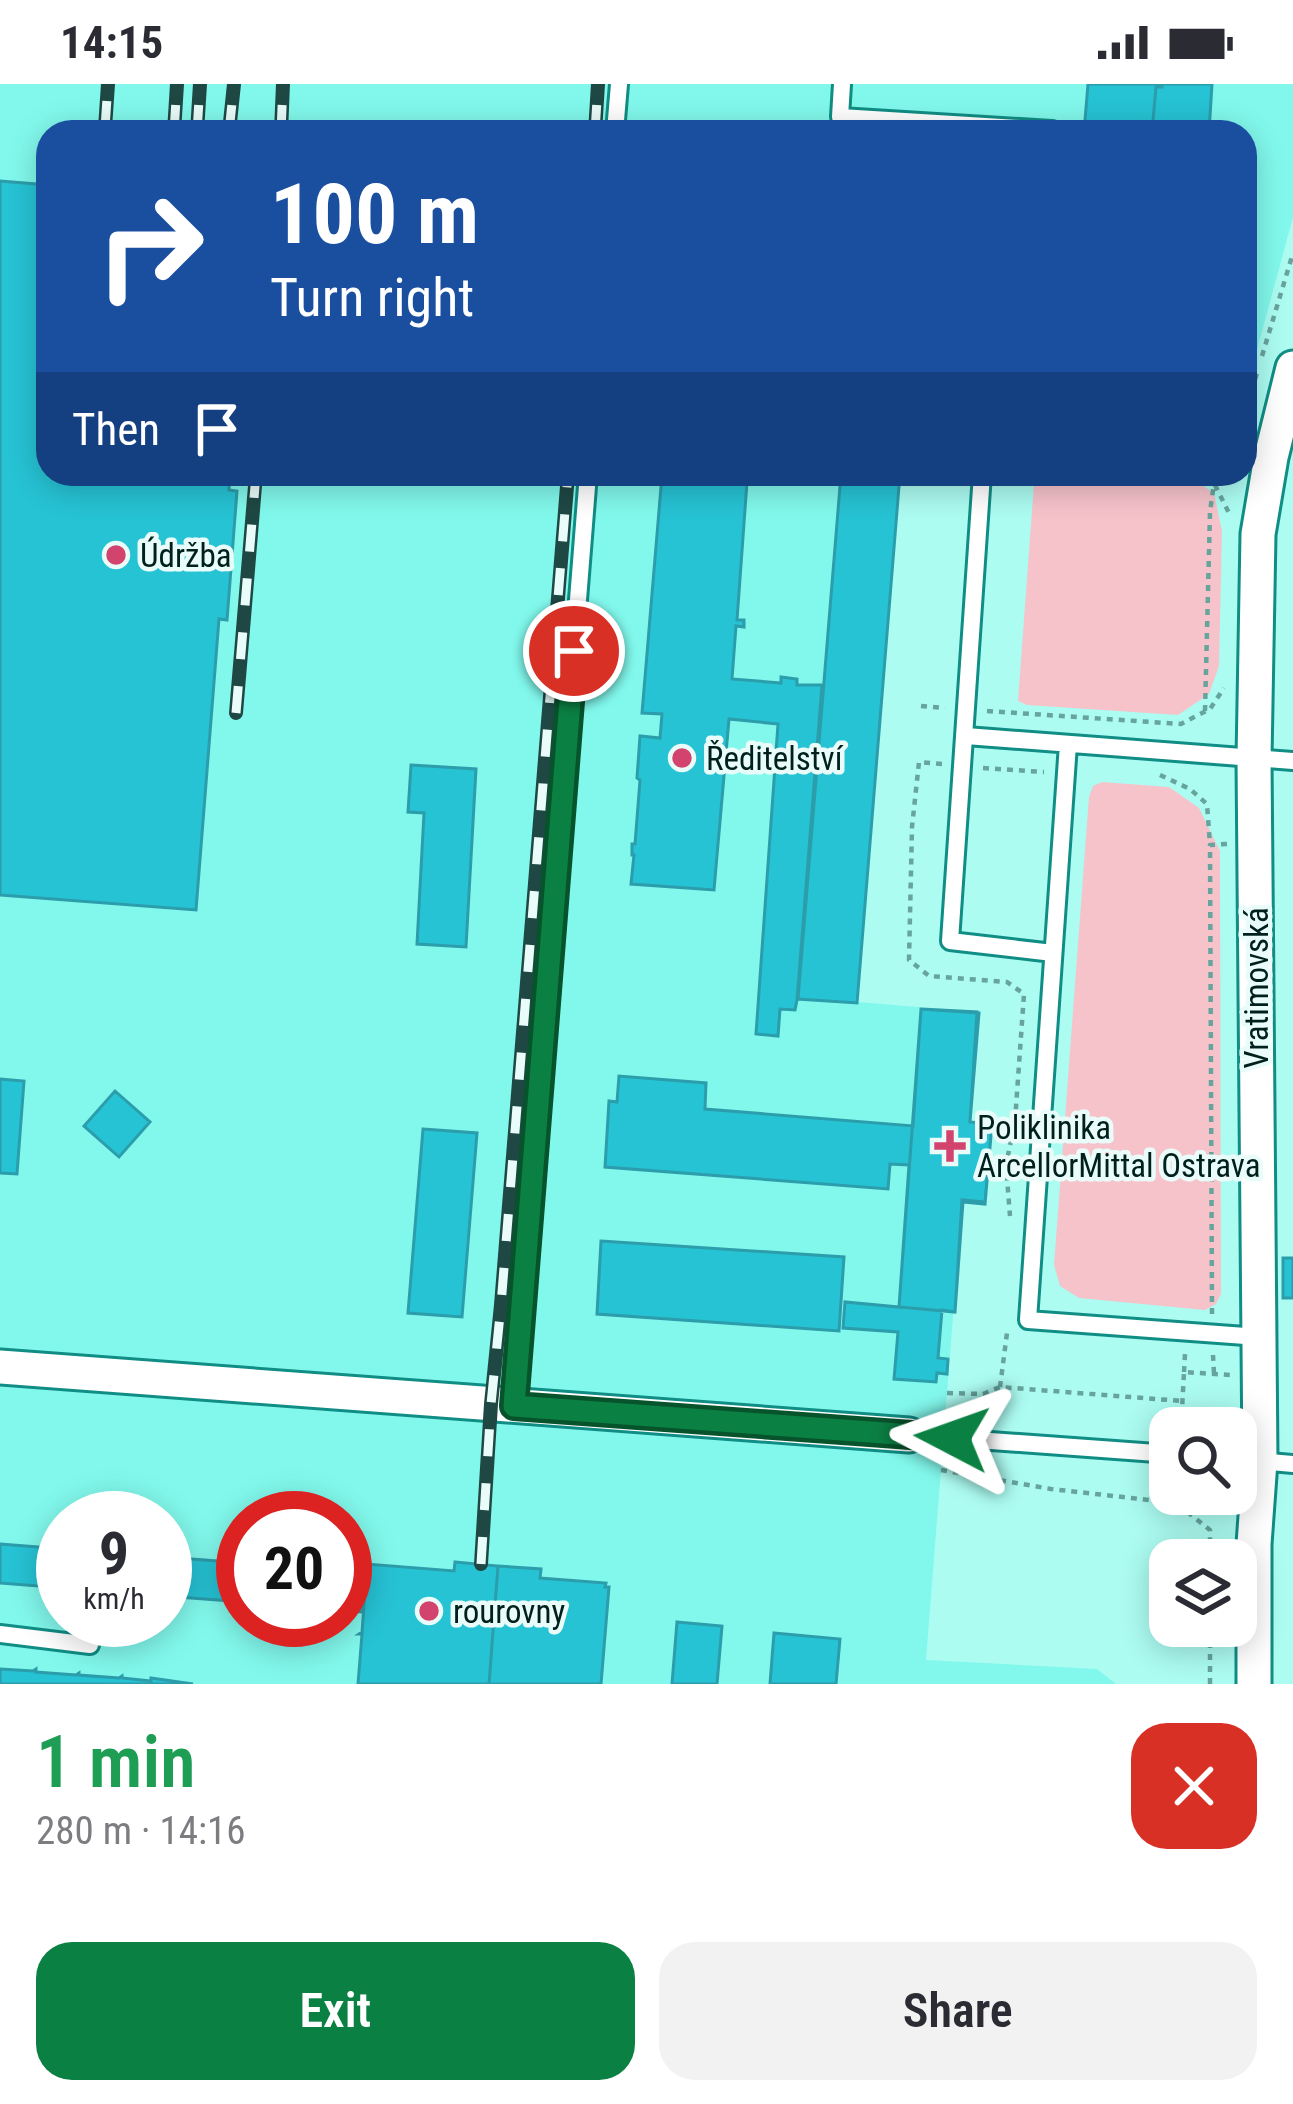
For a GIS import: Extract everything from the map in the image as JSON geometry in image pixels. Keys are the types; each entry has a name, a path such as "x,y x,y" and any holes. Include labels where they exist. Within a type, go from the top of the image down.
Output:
{"street":[{"name":"Vratimovská","path":"1254,1684 1254,1544 1263,1461 1254,759 1244,534 1271,458 1293,368"},
{"path":"0,1367 909,1435"}],"lane":[{"path":"616,120 619,84"},
{"path":"839,120 842,84"},
{"path":"514,1406 587,486"},
{"path":"981,486 950,941 1053,953"},
{"path":"966,736 1293,760"},
{"path":"1068,744 1028,1320 1259,1336"},
{"path":"909,1435 1149,1452"},
{"path":"0,1634 36,1638"}],"path":[{"path":"1257,373 1293,253"},
{"path":"1205,712 1214,486"},
{"path":"1216,486 1244,534"},
{"path":"921,706 1180,724 1210,710 1225,686"},
{"path":"1011,1228 1006,1166 1016,1121 1024,994 1007,982 928,976 909,960 911,826 919,761 1066,774"},
{"path":"1157,773 1190,789 1207,805 1214,1374"},
{"path":"1210,845 1255,842"},
{"path":"1000,1387 1008,1327"},
{"path":"1184,1372 1185,1352"},
{"path":"947,1393 983,1394 1000,1387 1182,1401"},
{"path":"941,1470 1149,1500"},
{"path":"1192,1515 1210,1530 1210,1539"},
{"path":"1210,1647 1210,1684"}],"shaded area":[{"path":"0,84 1293,84 1293,217 1257,350 1257,120 36,120 36,486 899,486 858,1002 977,1012 970,1121 992,1124 985,1202 962,1201 926,1660 1097,1669 1116,1684 0,1684"},
{"path":"1034,486 1203,486 1214,493 1222,531 1219,666 1209,694 1178,715 1018,701"},
{"path":"1102,782 1169,787 1199,808 1220,851 1221,1294 1205,1310 1079,1298 1060,1286 1054,1265 1089,797 1093,786"}],"building":[{"path":"1088,84 1162,84 1156,87 1153,120 1085,120"},
{"path":"1212,84 1210,120 1153,120 1156,87"},
{"name":"Údržba","path":"0,181 36,184 36,486 229,486 237,491 227,620 219,619 196,910 0,895"},
{"name":"Ředitelství","path":"661,486 747,486 737,620 744,620 744,627 736,626 732,679 781,683 781,677 797,679 797,685 822,685 797,1000 795,1010 780,1009 778,1036 756,1034 778,724 729,719 714,890 631,884 640,736 660,738 662,714 642,713"},
{"path":"840,486 899,486 857,1003 798,999"},
{"path":"411,765 476,769 466,947 417,944 424,813 408,812"},
{"name":"Poliklinika ArcellorMittal Ostrava","path":"921,1009 977,1012 970,1122 992,1124 985,1202 962,1200 955,1312 899,1307"},
{"path":"921,1009 979,1013 970,1122 992,1124 985,1204 963,1202 955,1312 942,1310 938,1358 948,1359 947,1374 937,1373 936,1382 894,1379 898,1332 843,1328 845,1302 899,1307 909,1165 890,1164 888,1189 605,1167 609,1101 617,1102 619,1076 706,1083 705,1109 913,1126"},
{"path":"0,1079 24,1081 17,1174 0,1173"},
{"path":"115,1091 150,1122 119,1157 84,1126"},
{"path":"423,1129 477,1133 462,1317 408,1313"},
{"path":"601,1241 844,1257 839,1331 597,1314"},
{"path":"1283,1258 1293,1258 1293,1298 1283,1298"},
{"path":"0,1544 36,1547 36,1586 0,1583"},
{"path":"192,1559 216,1561 216,1600 192,1598"},
{"name":"rourovny","path":"455,1562 498,1566 489,1684 358,1684 361,1647 372,1647 372,1564 454,1571"},
{"path":"498,1566 541,1569 540,1578 606,1583 601,1684 489,1684"},
{"path":"677,1622 722,1626 717,1684 672,1684"},
{"path":"774,1633 840,1639 836,1684 770,1684"},
{"path":"0,1669 36,1669 193,1684 0,1684"}],"railway":[{"path":"106,120 108,84"},
{"path":"175,120 177,84"},
{"path":"198,120 200,84"},
{"path":"230,120 234,84"},
{"path":"282,120 283,84"},
{"path":"596,120 598,84"},
{"path":"236,713 255,486"},
{"path":"481,1564 567,486"}],"place":[{"name":"Údržba","path":"116,555"},
{"name":"Ředitelství","path":"682,758"},
{"name":"Poliklinika ArcellorMittal Ostrava","path":"950,1146"},
{"name":"rourovny","path":"429,1611"}],"route":[{"path":"574,651 514,1406 952,1438"}]}
